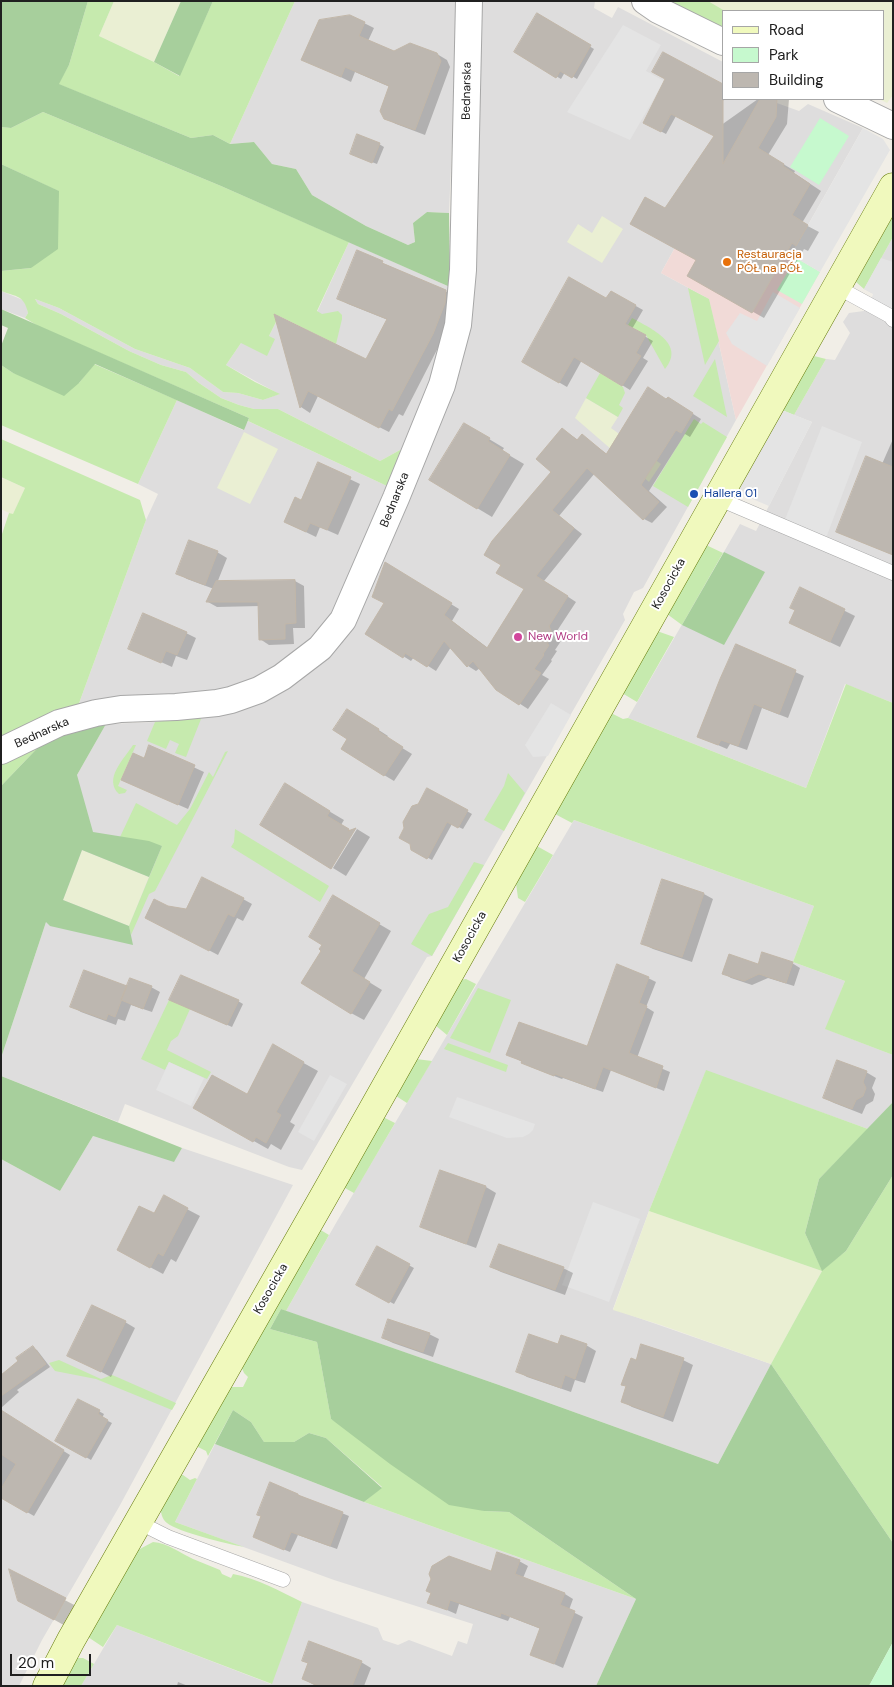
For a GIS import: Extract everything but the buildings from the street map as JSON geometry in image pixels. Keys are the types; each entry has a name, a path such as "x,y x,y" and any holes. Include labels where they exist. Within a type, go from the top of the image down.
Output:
{"street":[{"name":"Bednarska","path":"1,751 58,723 96,713 121,709 217,703 259,690 282,677 320,648 343,620 441,387 458,325 463,270 469,1"},
{"path":"644,1 658,10 722,42"},
{"path":"839,100 893,126"},
{"name":"Kosocicka","path":"47,1686 70,1640 596,716 893,187"}],"lane":[{"path":"837,287 890,316 893,320"},
{"path":"717,498 893,573"},
{"path":"138,1522 168,1537 283,1580"}],"shaded area":[{"path":"295,1 458,1 449,213 427,212 413,223 415,242 408,245 366,226 312,195 296,169 272,164 254,142 230,144"},
{"path":"481,1 595,1 594,8 612,18 618,7 722,61 722,100 777,100 777,103 799,111 808,104 863,128 791,255 700,202 661,273 709,299 736,420 643,588 634,592 623,614 625,620 432,956 427,957 302,1170 289,1167 125,1104 118,1122 1,1076 1,1058 46,922 77,775 106,724 155,722 256,705 337,649 357,622 413,488 453,388 472,320"},
{"path":"623,25 661,45 646,71 664,81 630,140 567,112"},
{"path":"863,128 883,139 890,150 820,272 791,255"},
{"path":"700,202 820,272 736,420 709,299 661,273"},
{"path":"893,237 893,703 845,684 806,788 628,718 740,524 756,531 812,422 794,415 826,359 835,360 850,333 843,322 849,313 864,311 874,294 864,289"},
{"path":"349,242 450,287 448,315 429,389 403,451 400,450 380,461 278,409 254,409 221,398 186,372 161,365 129,351 61,314 38,304 35,299 59,308 135,349 190,368 223,392 238,393 263,400 279,394 226,365 241,343 269,336 279,316 309,330"},
{"path":"881,258 893,262 893,309 872,298 873,294 864,289"},
{"path":"1,291 26,302 28,313 25,318 1,309"},
{"path":"773,292 800,308 767,366 732,344 726,333 740,313 757,321"},
{"path":"177,400 243,430 248,421 387,486 334,619 281,667 231,691 180,698 153,694 78,706 146,520 158,494 138,484"},
{"path":"782,410 812,422 769,506 736,492"},
{"path":"822,426 862,442 826,538 784,522"},
{"path":"551,703 571,715 548,756 533,757 525,745"},
{"path":"574,820 814,906 793,962 845,981 826,1029 893,1055 893,1102 868,1129 706,1071 649,1211 613,1309 771,1364 718,1464 286,1311"},
{"path":"169,1062 204,1078 191,1106 156,1090"},
{"path":"330,1075 347,1084 314,1141 298,1132"},
{"path":"457,1097 535,1124 533,1130 523,1137 507,1138 449,1117"},
{"path":"93,1136 174,1161 182,1148 293,1185 119,1507 42,1640 19,1686 1,1686 1,1159 60,1191"},
{"path":"593,1202 640,1219 609,1302 562,1285"},
{"path":"215,1444 364,1502 636,1599 596,1686 81,1686 117,1625 271,1684 302,1602 378,1628 383,1640 398,1645 409,1640 452,1656 458,1641 467,1644 473,1624 334,1580 175,1522"}],"green space":[{"path":"1,1 88,1 69,65 59,84 191,138 213,135 230,144 254,142 272,164 296,169 312,195 366,226 408,245 415,242 413,223 427,212 449,213 450,287 221,186 43,112 11,128 1,127"},
{"path":"88,1 114,1 99,36 179,76 213,1 295,1 230,144 213,135 191,138 58,84 69,65"},
{"path":"114,1 181,1 154,62 99,36"},
{"path":"181,1 213,1 180,76 154,62"},
{"path":"667,1 708,1 723,10 722,29"},
{"path":"708,1 893,1 893,95 887,103 881,100 884,100 884,10 723,10"},
{"path":"43,112 349,242 317,311 322,314 338,311 342,315 336,344 279,316 269,336 275,339 267,356 241,343 226,365 280,394 263,400 238,393 223,392 190,368 135,349 59,308 35,299 38,304 61,314 129,351 161,365 186,372 221,398 254,409 278,409 380,461 400,450 403,451 387,486 248,421 249,418 38,326 25,318 28,313 22,300 19,297 1,291 1,271 31,268 58,191 1,164 1,127 11,128"},
{"path":"820,118 849,136 819,185 790,167"},
{"path":"1,164 59,191 58,249 31,268 1,271"},
{"path":"602,216 623,229 602,263 567,242 578,224 592,233"},
{"path":"893,216 893,237 864,289 856,282"},
{"path":"796,258 820,272 802,304 777,290"},
{"path":"688,288 709,299 719,341 705,365"},
{"path":"1,309 249,418 244,430 95,364 79,383 64,396 13,373 1,365 1,346 8,328 1,325"},
{"path":"632,318 657,332 669,345 672,352 665,369 646,335 628,325"},
{"path":"814,356 826,359 794,415 782,410"},
{"path":"715,359 727,417 693,396"},
{"path":"94,364 177,400 138,484 1,425 1,365 13,373 79,383"},
{"path":"600,373 623,387 625,393 619,405 623,408 618,417 586,398"},
{"path":"586,398 618,417 611,428 661,464 649,482 575,418"},
{"path":"694,419 701,424 703,422 727,437 688,507 653,486"},
{"path":"244,432 278,449 250,504 217,488"},
{"path":"1,439 140,500 146,520 78,706 1,743 1,537 9,513 13,514 25,488 1,477"},
{"path":"3,478 25,488 13,515 1,509 1,481"},
{"path":"706,545 723,553 682,625 667,614"},
{"path":"724,552 765,572 724,645 682,625"},
{"path":"657,631 674,637 637,702 622,693"},
{"path":"846,684 893,703 893,1055 825,1029 845,981 793,962 814,906 574,820 572,823 555,814 611,713 806,788"},
{"path":"199,716 201,719 186,757 175,753 179,744 170,740 166,749 147,741 155,722"},
{"path":"106,724 77,775 93,832 149,841 162,846 149,877 82,850 63,900 129,926 133,945 50,926 46,922 1,1058 1,786 50,735"},
{"path":"50,735 1,786 1,760"},
{"path":"133,745 136,745 118,786 127,790 125,793 119,794 113,782 114,776 120,763"},
{"path":"228,751 155,891 149,894 131,935 129,926 162,846 120,837 136,803 177,825 190,809 209,772 213,777 225,752"},
{"path":"508,773 525,793 504,831 484,820 504,786"},
{"path":"235,829 329,886 320,902 231,847 234,842"},
{"path":"535,845 553,855 525,902 518,898 516,883"},
{"path":"82,850 149,877 129,926 63,900"},
{"path":"474,862 484,865 432,956 411,944 429,914 448,907"},
{"path":"466,979 476,984 447,1035 435,1025 460,980"},
{"path":"478,988 511,1000 490,1053 450,1038"},
{"path":"169,1000 190,1009 178,1036 171,1041 167,1050 211,1072 207,1079 169,1062 165,1070 141,1059"},
{"path":"448,1043 508,1065 506,1072 444,1049"},
{"path":"416,1059 432,1061 407,1103 396,1096"},
{"path":"706,1070 868,1129 819,1179 805,1233 822,1270 846,1251 893,1175 893,1543 771,1364 822,1271 649,1211"},
{"path":"1,1076 182,1148 174,1162 93,1136 60,1191 1,1159"},
{"path":"893,1102 893,1175 846,1251 822,1271 805,1233 819,1179"},
{"path":"383,1117 395,1123 354,1193 343,1187"},
{"path":"649,1211 822,1271 771,1364 613,1310"},
{"path":"319,1229 329,1235 286,1311 281,1309 270,1329 317,1342 331,1419 484,1511 509,1512 636,1599 364,1502 382,1487 326,1438 309,1433 294,1442 264,1442 251,1422 233,1410 208,1456 206,1451 198,1447 197,1442 231,1387 243,1387 248,1377 241,1366"},
{"path":"281,1309 718,1464 771,1364 893,1543 893,1642 869,1686 596,1686 636,1599 509,1512 484,1511 449,1505 390,1464 331,1419 317,1342 270,1329"},
{"path":"59,1360 101,1379 112,1375 176,1403 172,1410 96,1379 55,1371 49,1363"},
{"path":"233,1410 251,1422 264,1442 294,1442 309,1433 326,1438 382,1488 364,1502 215,1444"},
{"path":"179,1475 183,1475 190,1480 197,1479 175,1522 244,1547 192,1534 165,1522 161,1505"},
{"path":"153,1542 169,1546 193,1559 220,1570 222,1574 231,1578 233,1574 251,1579 302,1602 272,1684 117,1625 103,1647 88,1637 136,1551"},
{"path":"893,1642 893,1686 869,1686"},
{"path":"77,1658 83,1658 94,1664 81,1686 63,1686"}],"place":[{"name":"Restauracja PÓŁ na PÓŁ","path":"727,262"},
{"name":"Hallera 01","path":"694,494"},
{"name":"New World","path":"518,637"}]}
